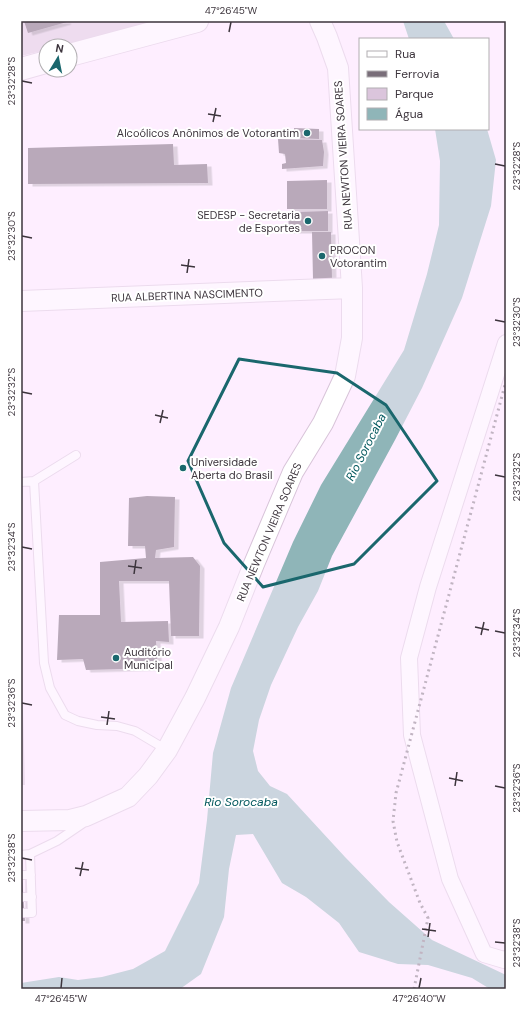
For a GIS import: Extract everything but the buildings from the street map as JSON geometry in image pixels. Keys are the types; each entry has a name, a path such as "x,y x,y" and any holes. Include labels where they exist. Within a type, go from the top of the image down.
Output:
{"main road":[{"path":"78,54 174,24 197,21"},
{"path":"21,69 38,64"}],"street":[{"name":"RUA NEWTON VIEIRA SOARES","path":"21,821 70,820 86,816 128,797 148,776 167,750 195,698 229,627 293,472 323,423 345,376 352,338 352,288 338,68 320,21"},
{"name":"RUA ALBERTINA NASCIMENTO","path":"21,301 352,288"},
{"path":"506,343 428,587 409,658 412,735 450,879 484,954 504,960 506,958"}],"lane":[{"path":"21,482 34,481 76,455"},
{"path":"34,481 44,663 50,688 65,715 78,721 97,725 117,726 135,731 167,750"},
{"path":"21,854 30,854 58,841 103,809"},
{"path":"21,913 32,913 30,854"},
{"path":"21,875 31,875"},
{"path":"21,897 32,897"}],"highlighted area":[{"path":"239,359 337,373 386,405 437,481 354,564 263,587 224,543 188,461"}],"green space":[{"path":"21,21 156,21 78,41 78,38 38,38 38,52 21,56"},
{"path":"21,633 25,785 21,785"}],"water":[{"path":"403,21 444,21 453,38 409,38"},
{"name":"Rio Sorocaba","path":"435,130 487,130 496,160 491,206 462,298 422,388 332,556 318,591 298,627 271,685 259,720 253,751 258,771 270,786 287,794 389,902 432,940 506,975 506,989 490,989 472,978 428,965 398,964 359,952 339,923 306,897 282,883 253,834 236,835 229,869 224,917 201,974 180,989 21,989 21,983 59,977 78,980 102,977 133,969 165,951 199,883 207,820 213,753 231,688 293,542 321,485 404,350 427,274 439,225 440,161"}],"railway":[{"path":"414,989 428,918 420,903 397,842 393,821 396,793 506,381"}],"place":[{"name":"Alcoólicos Anônimos de Votorantim","path":"307,133"},
{"name":"SEDESP - Secretaria de Esportes","path":"308,221"},
{"name":"PROCON Votorantim","path":"322,256"},
{"name":"Universidade Aberta do Brasil","path":"183,468"},
{"name":"Auditório Municipal","path":"116,658"}]}
